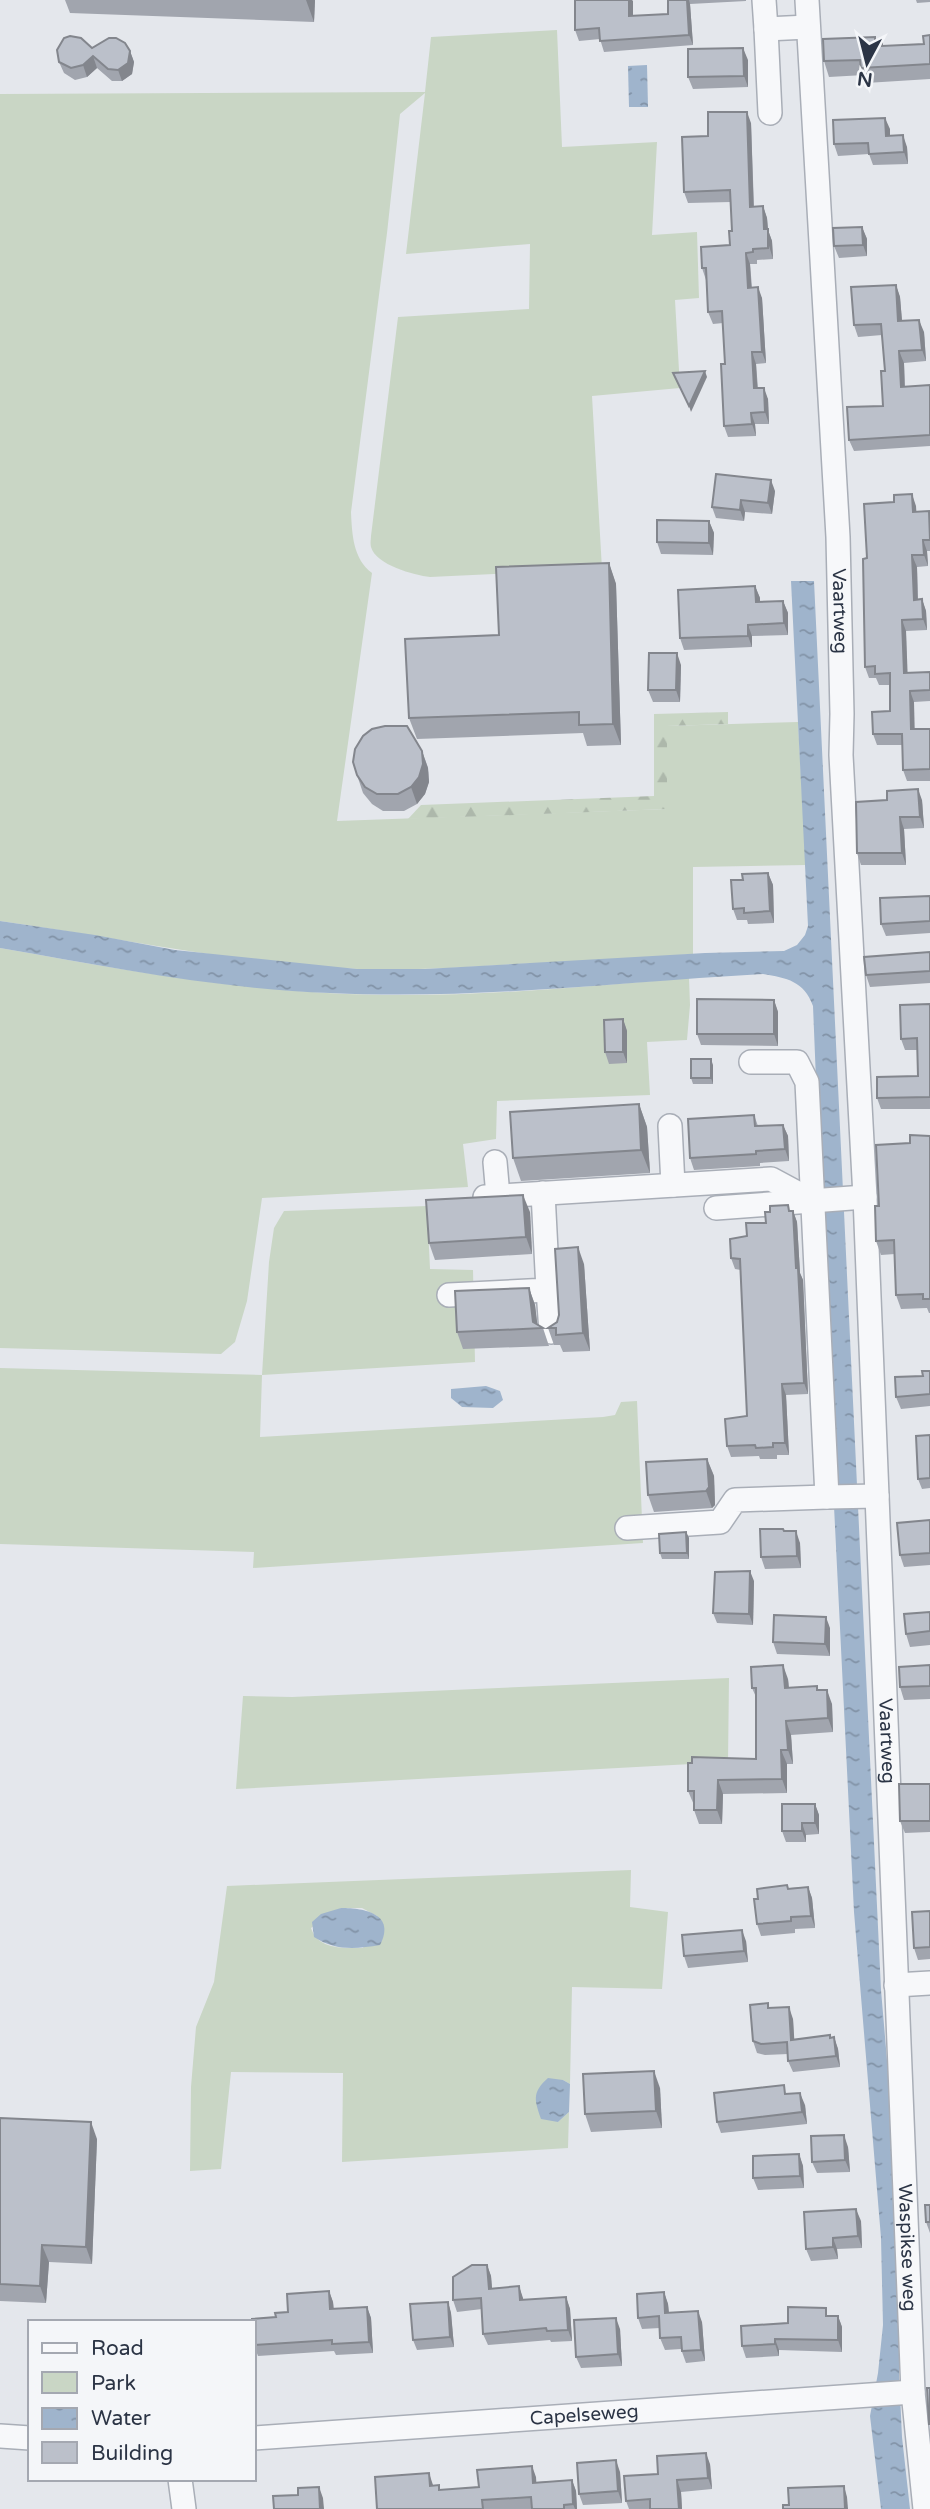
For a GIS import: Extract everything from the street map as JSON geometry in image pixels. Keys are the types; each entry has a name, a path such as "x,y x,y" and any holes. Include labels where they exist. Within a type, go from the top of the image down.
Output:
{"street":[{"path":"764,0 770,113"},
{"name":"Vaartweg","path":"807,0 838,537 842,714 831,1497"},
{"path":"766,29 808,27"},
{"name":"Vaartweg","path":"751,1062 797,1062 807,1082 837,1199 867,1496 896,1985"},
{"path":"670,1126 673,1185"},
{"path":"495,1162 498,1196"},
{"path":"459,1198 771,1179 837,1199"},
{"path":"543,1193 551,1332"},
{"path":"716,1208 837,1199"},
{"path":"449,1295 548,1290"},
{"path":"627,1528 720,1522 735,1500 867,1496"},
{"path":"896,1985 930,1983"},
{"name":"Waspikse weg","path":"896,1985 913,2392 925,2509"},
{"name":"Capelseweg","path":"256,2438 863,2393 913,2392"},
{"path":"0,2436 28,2438"},
{"path":"180,2481 184,2509"}],"green space":[{"path":"557,30 562,147 657,142 652,235 697,232 699,298 675,300 680,388 592,396 602,569 430,577 396,568 380,559 371,546 371,536 398,317 529,309 530,244 406,254 425,93 400,114 351,512 357,553 372,573 337,821 667,809 667,726 798,722 806,865 693,867 693,954 438,968 358,969 223,956 0,921 0,94 425,92 431,37"},
{"path":"728,712 728,724 667,726 667,809 408,819 421,805 654,796 654,714"},
{"path":"0,948 204,981 286,990 372,995 463,994 689,978 687,1040 647,1042 650,1095 497,1101 496,1139 463,1144 468,1187 262,1198 247,1301 235,1342 221,1354 0,1348"},
{"path":"427,1206 430,1269 473,1270 475,1362 262,1375 269,1262 274,1228 284,1211"},
{"path":"0,1368 262,1375 260,1437 603,1417 615,1415 621,1402 637,1401 643,1543 253,1568 254,1552 0,1544"},
{"path":"729,1678 728,1762 236,1789 243,1696 292,1697"},
{"path":"631,1870 630,1907 668,1912 662,1989 572,1987 570,2084 563,2080 558,2122 569,2112 568,2148 342,2162 343,2073 231,2072 221,2169 190,2171 191,2087 196,2027 214,1982 227,1886","holes":["341,1908 362,1908 377,1916 363,1948 332,1946 314,1935 311,1928"]}],"water":[{"path":"647,65 648,107 629,107 628,66"},
{"path":"791,581 814,581 881,1990 899,2200 902,2320 899,2373 902,2437 910,2509 881,2509 870,2416 883,2325 881,2238 854,1912 813,1006 805,991 794,982 763,974 439,994 288,991 164,976 0,948 0,921 175,950 357,969 425,969 784,951 797,945 808,926"},
{"path":"486,1386 500,1391 503,1400 493,1408 462,1407 451,1398 451,1389"},
{"path":"341,1908 359,1909 376,1915 384,1926 380,1945 346,1948 330,1945 314,1937 312,1922 321,1914"},
{"path":"548,2078 570,2084 569,2112 558,2122 541,2119 537,2107 537,2093"}],"building":[{"path":"575,0 629,0 629,16 668,14 668,0 687,0 689,35 600,41 599,28 575,30"},
{"path":"930,35 930,64 861,68 860,60 824,61 823,39 875,37 875,42 882,41 882,46 924,44 923,36"},
{"path":"64,38 81,38 92,48 109,38 116,38 125,43 130,51 128,63 118,70 108,69 93,56 83,65 71,68 59,62 57,50"},
{"path":"743,48 744,76 688,77 688,49"},
{"path":"708,112 747,112 750,207 763,206 764,229 768,229 768,248 753,249 753,252 746,253 748,288 758,287 762,352 752,352 754,388 764,388 765,412 751,413 752,424 724,426 722,311 708,312 706,268 702,268 701,247 730,245 730,190 684,192 682,137 708,136"},
{"path":"885,118 886,136 903,135 904,152 869,154 868,143 834,144 833,120"},
{"path":"862,227 863,245 834,246 833,228"},
{"path":"896,285 898,321 919,320 922,350 899,351 901,387 930,385 930,435 849,440 847,407 883,406 881,371 885,371 881,324 854,325 851,287"},
{"path":"705,371 689,406 673,373"},
{"path":"716,474 771,480 768,503 741,500 740,510 712,507"},
{"path":"912,494 913,512 929,511 930,540 923,540 924,555 912,555 914,600 922,599 923,619 902,620 904,673 930,672 930,690 910,691 911,729 930,729 930,769 903,770 902,734 873,734 872,712 890,711 890,673 875,674 875,666 865,667 863,559 867,558 864,504 894,502 894,495"},
{"path":"657,520 709,521 709,543 657,542"},
{"path":"609,563 613,724 579,725 579,712 409,718 405,639 499,635 496,567"},
{"path":"755,586 756,602 783,601 784,623 748,625 748,636 680,638 678,590"},
{"path":"649,653 677,653 676,690 648,690"},
{"path":"407,726 422,751 423,764 419,777 411,787 398,794 377,794 365,787 353,762 355,749 363,736 372,729"},
{"path":"918,789 920,817 900,817 902,853 857,853 856,802 887,800 887,791"},
{"path":"768,873 770,911 744,913 744,908 733,909 731,880 743,880 742,874"},
{"path":"930,896 930,921 881,924 880,898"},
{"path":"930,952 930,971 866,975 864,957"},
{"path":"697,999 774,1000 774,1034 697,1034"},
{"path":"930,1004 930,1097 877,1098 877,1077 918,1076 917,1038 901,1039 900,1005"},
{"path":"623,1019 623,1052 605,1052 604,1020"},
{"path":"691,1059 711,1059 711,1078 691,1078"},
{"path":"639,1104 641,1150 513,1158 510,1112"},
{"path":"754,1115 755,1126 783,1125 785,1149 756,1151 756,1154 690,1158 688,1119"},
{"path":"910,1135 930,1136 930,1299 923,1299 923,1294 896,1295 894,1240 876,1241 875,1206 879,1206 876,1145 910,1143"},
{"path":"523,1195 526,1237 429,1243 426,1200"},
{"path":"788,1205 789,1211 793,1211 804,1383 782,1384 785,1443 756,1448 755,1445 727,1446 725,1419 747,1416 740,1259 731,1258 730,1239 747,1236 746,1223 766,1223 765,1212 770,1212 770,1206"},
{"path":"578,1247 583,1333 556,1335 556,1328 548,1328 557,1322 559,1315 555,1249"},
{"path":"529,1288 533,1322 543,1328 457,1332 455,1291"},
{"path":"922,1371 930,1371 930,1394 896,1397 895,1377 923,1376"},
{"path":"930,1435 930,1478 918,1479 916,1436"},
{"path":"707,1459 709,1487 706,1491 648,1495 646,1462"},
{"path":"930,1520 930,1553 900,1555 897,1523"},
{"path":"760,1529 796,1531 797,1556 761,1557"},
{"path":"686,1532 687,1553 660,1553 659,1534"},
{"path":"750,1571 749,1614 713,1613 715,1572"},
{"path":"930,1612 930,1631 906,1634 904,1614"},
{"path":"774,1615 826,1617 825,1644 773,1642"},
{"path":"783,1665 785,1688 817,1686 817,1690 827,1690 828,1718 786,1721 788,1750 781,1750 782,1779 718,1780 717,1810 694,1810 694,1791 688,1791 688,1763 692,1763 692,1757 756,1759 756,1688 752,1688 751,1667"},
{"path":"930,1665 930,1686 900,1687 899,1667"},
{"path":"899,1784 930,1784 930,1821 900,1821"},
{"path":"782,1804 815,1804 815,1823 802,1823 802,1831 782,1831"},
{"path":"787,1885 788,1889 808,1887 811,1916 757,1924 754,1899 758,1899 757,1889"},
{"path":"930,1911 930,1947 914,1948 912,1912"},
{"path":"742,1930 744,1951 684,1956 682,1935"},
{"path":"768,2003 768,2008 789,2007 791,2040 830,2035 830,2038 834,2037 836,2056 788,2061 787,2042 761,2044 753,2041 750,2005"},
{"path":"654,2071 656,2111 585,2114 583,2074"},
{"path":"784,2085 785,2094 800,2093 802,2112 717,2122 714,2093"},
{"path":"0,2118 91,2122 86,2247 42,2245 40,2286 0,2284"},
{"path":"844,2135 845,2160 812,2162 811,2136"},
{"path":"799,2154 800,2176 753,2178 753,2156"},
{"path":"925,2205 930,2205 930,2222 926,2222"},
{"path":"856,2209 858,2236 833,2238 833,2247 806,2249 804,2212"},
{"path":"472,2265 487,2265 489,2289 519,2286 520,2300 566,2297 568,2330 547,2331 546,2328 483,2334 481,2298 453,2300 453,2277"},
{"path":"329,2291 330,2309 367,2307 369,2342 332,2344 332,2340 256,2345 256,2320 252,2319 276,2317 275,2313 288,2312 287,2294"},
{"path":"664,2292 665,2313 698,2311 701,2350 682,2351 681,2337 660,2338 659,2316 638,2318 637,2294"},
{"path":"448,2302 450,2337 413,2340 410,2304"},
{"path":"788,2307 826,2308 826,2316 838,2316 838,2340 775,2339 775,2344 742,2346 741,2326 788,2323"},
{"path":"616,2318 618,2354 576,2357 574,2320"},
{"path":"927,2388 930,2388 930,2424 929,2424"},
{"path":"706,2453 708,2478 677,2480 679,2509 650,2509 650,2499 626,2501 624,2476 658,2474 657,2456"},
{"path":"616,2460 618,2491 579,2494 577,2463"},
{"path":"532,2466 533,2483 572,2480 573,2504 564,2505 564,2509 532,2509 531,2497 482,2500 483,2509 377,2509 375,2477 429,2473 430,2486 439,2485 439,2490 479,2487 477,2470"},
{"path":"844,2486 845,2509 783,2509 783,2505 789,2505 788,2488"},
{"path":"319,2487 320,2509 274,2509 273,2496 298,2495 298,2488"}]}
